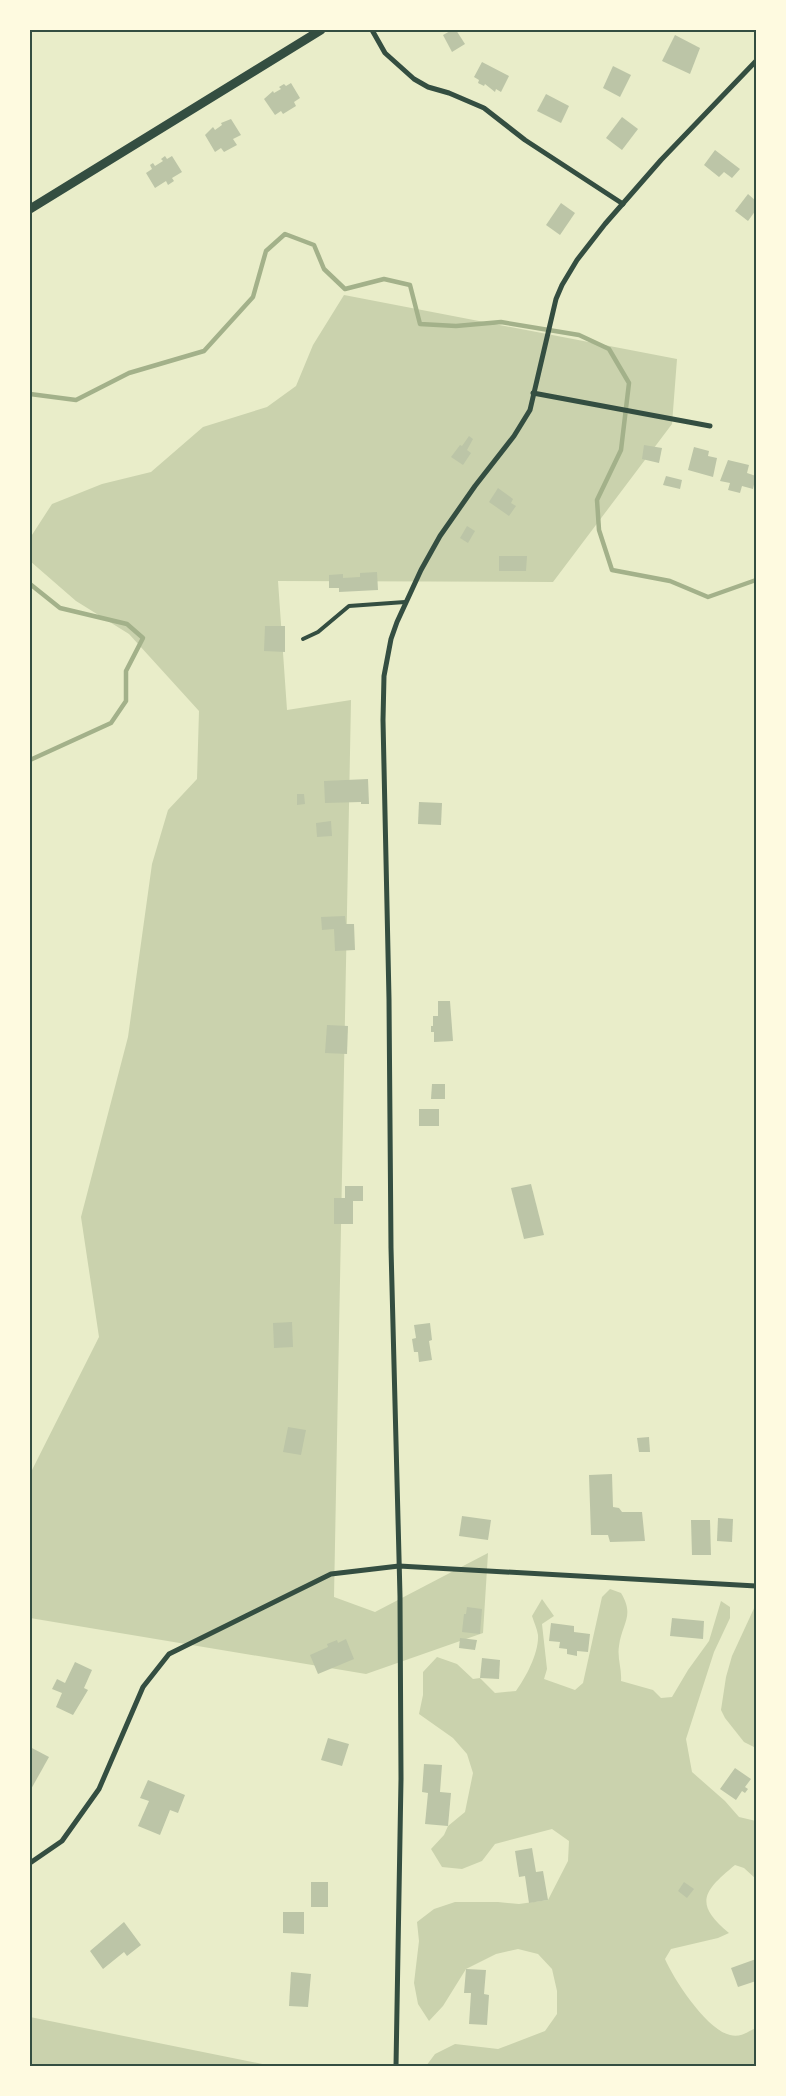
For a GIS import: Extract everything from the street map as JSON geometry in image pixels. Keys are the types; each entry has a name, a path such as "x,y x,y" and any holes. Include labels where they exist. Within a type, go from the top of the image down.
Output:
{"street":[{"path":"30,209 321,30"},
{"path":"372,30 385,53 414,79 428,87 449,93 484,108 525,140 623,204"},
{"path":"396,2066 401,1779 399,1566 391,1248 389,990 383,720 384,676 391,639 405,602 440,536 475,486 514,436 530,410 546,339 559,293 577,260 623,204 756,61"},
{"path":"533,393 710,426"},
{"path":"30,1863 62,1842 99,1789 143,1688 169,1654 331,1574 399,1566 756,1586"}],"lane":[{"path":"303,639 318,632 349,606 405,602"}],"green space":[{"path":"344,295 677,359 672,424 553,582 278,581 287,710 351,700 334,1597 375,1612 488,1553 483,1633 366,1674 30,1618 30,1474 99,1337 81,1217 128,1037 152,864 168,810 197,779 199,711 129,634 76,601 30,561 30,538 52,504 102,484 151,472 203,427 267,407 296,386 313,345"},
{"path":"610,1589 621,1593 627,1608 619,1650 621,1681 653,1690 661,1698 672,1697 688,1670 709,1641 721,1601 730,1607 730,1618 714,1652 686,1739 692,1772 725,1801 739,1817 756,1821 756,1879 744,1868 735,1865 716,1882 707,1897 710,1913 729,1933 718,1938 671,1949 665,1959 683,1991 711,2024 721,2031 734,2036 756,2028 756,2066 426,2066 435,2054 455,2044 498,2049 545,2031 557,2014 557,1991 552,1969 538,1954 518,1949 496,1954 466,1969 443,2006 429,2021 418,2004 414,1983 419,1941 417,1922 434,1909 455,1902 519,1904 548,1900 568,1861 569,1841 552,1829 495,1844 482,1861 462,1869 442,1867 431,1849 444,1835 448,1826 465,1812 473,1773 467,1754 453,1738 419,1714 423,1695 423,1672 437,1657 457,1664 473,1679 480,1678 495,1693 516,1691 528,1672 534,1657 538,1635 532,1616 542,1599 554,1616 542,1624 547,1669 544,1679 575,1690 583,1683 602,1597"},
{"path":"756,1604 756,1748 744,1742 721,1710 726,1677 732,1656"},
{"path":"30,2017 272,2066 30,2066"}],"building":[{"path":"456,30 465,44 452,52 443,35"},
{"path":"675,35 700,48 690,74 662,61"},
{"path":"482,62 509,76 501,92 496,89 495,92 485,84 484,86 478,83 479,80 474,77"},
{"path":"613,66 631,75 620,97 603,88"},
{"path":"291,83 300,98 294,102 296,106 283,114 281,111 275,115 264,99 273,91 274,93 281,89 279,87 284,84 286,86"},
{"path":"546,94 569,106 561,123 537,111"},
{"path":"622,117 638,129 622,150 606,138"},
{"path":"231,119 241,135 233,139 237,145 224,152 221,148 215,152 205,135 213,127 215,130 222,125 221,123"},
{"path":"715,150 740,169 732,178 724,172 719,177 704,165"},
{"path":"165,156 167,159 172,156 182,172 172,178 174,181 168,185 166,181 155,188 146,173 152,169 150,165 153,163 155,166 163,161 161,159"},
{"path":"748,194 756,201 756,210 748,221 735,211"},
{"path":"561,203 575,213 560,235 546,225"},
{"path":"469,436 473,439 467,450 471,453 463,465 451,457"},
{"path":"644,445 662,448 659,463 642,459"},
{"path":"694,447 709,451 708,456 717,458 713,477 688,470"},
{"path":"728,460 749,465 747,473 756,476 753,489 742,486 740,493 728,490 730,483 720,481"},
{"path":"666,476 682,480 680,489 663,485"},
{"path":"498,488 513,499 511,503 516,506 509,516 489,502"},
{"path":"467,526 475,531 468,543 460,538"},
{"path":"499,556 527,556 526,571 499,571"},
{"path":"377,572 378,590 339,592 339,588 329,588 329,575 343,574 343,578 360,577 360,573"},
{"path":"265,626 285,626 285,652 264,651"},
{"path":"368,779 369,804 361,804 361,802 325,803 324,781"},
{"path":"297,794 304,794 305,804 297,805"},
{"path":"419,802 442,803 441,825 418,824"},
{"path":"331,821 332,836 317,837 316,823"},
{"path":"345,916 346,924 354,924 355,950 335,951 334,929 322,930 321,917"},
{"path":"438,1001 450,1001 453,1041 434,1042 434,1032 431,1032 431,1026 433,1026 433,1016 438,1016"},
{"path":"327,1025 348,1026 347,1054 325,1053"},
{"path":"432,1084 445,1084 445,1099 431,1099"},
{"path":"419,1109 439,1109 439,1126 419,1126"},
{"path":"531,1184 544,1235 524,1239 511,1188"},
{"path":"345,1186 363,1186 363,1201 353,1201 353,1224 334,1224 334,1198 345,1198"},
{"path":"292,1322 293,1347 274,1348 273,1323"},
{"path":"430,1323 432,1340 429,1341 432,1360 419,1362 418,1352 414,1352 412,1339 416,1338 414,1325"},
{"path":"288,1427 306,1430 301,1455 283,1452"},
{"path":"649,1437 650,1452 639,1452 637,1438"},
{"path":"612,1474 613,1507 619,1508 622,1512 642,1512 645,1541 610,1542 608,1535 591,1535 589,1475"},
{"path":"462,1516 491,1520 488,1540 459,1536"},
{"path":"718,1518 733,1519 732,1542 717,1541"},
{"path":"691,1520 710,1520 711,1555 692,1555"},
{"path":"467,1607 482,1609 480,1634 462,1632 464,1614 466,1614"},
{"path":"672,1618 704,1621 703,1639 670,1636"},
{"path":"551,1623 574,1626 574,1632 590,1634 588,1652 577,1651 577,1656 567,1654 567,1649 559,1648 560,1642 549,1641"},
{"path":"460,1638 477,1640 475,1650 459,1648"},
{"path":"346,1639 354,1659 318,1674 310,1655 328,1647 327,1644 337,1640 338,1643"},
{"path":"482,1658 500,1660 499,1679 480,1678"},
{"path":"75,1662 92,1670 84,1688 88,1690 73,1715 56,1707 62,1693 52,1689 57,1679 65,1683"},
{"path":"328,1738 349,1744 342,1766 321,1760"},
{"path":"30,1747 49,1757 30,1791"},
{"path":"424,1764 442,1765 440,1792 451,1793 448,1826 425,1824 428,1793 422,1792"},
{"path":"735,1768 751,1779 745,1787 748,1789 745,1793 742,1791 736,1800 720,1789"},
{"path":"148,1780 185,1795 178,1813 170,1810 160,1835 138,1826 149,1801 140,1798"},
{"path":"532,1848 536,1872 543,1871 548,1900 529,1903 525,1876 519,1877 515,1851"},
{"path":"311,1882 328,1882 328,1907 311,1907"},
{"path":"684,1882 694,1889 687,1898 678,1891"},
{"path":"283,1912 304,1912 304,1934 283,1933"},
{"path":"124,1922 141,1945 127,1956 124,1952 103,1969 90,1951"},
{"path":"756,1959 756,1981 738,1987 731,1968"},
{"path":"466,1969 486,1970 484,1994 489,1995 487,2025 469,2024 471,1993 464,1993"},
{"path":"291,1972 311,1974 308,2007 289,2006"}],"waterway":[{"path":"30,394 76,400 129,373 204,351 253,297 266,251 285,234 314,245 324,269 345,289 384,279 410,285 420,324 456,326 501,322 579,335 609,349 629,383 621,450 597,500 599,530 612,570 670,581 708,597 756,580"},
{"path":"30,584 60,608 127,624 143,638 126,671 126,701 111,723 30,760"}]}
